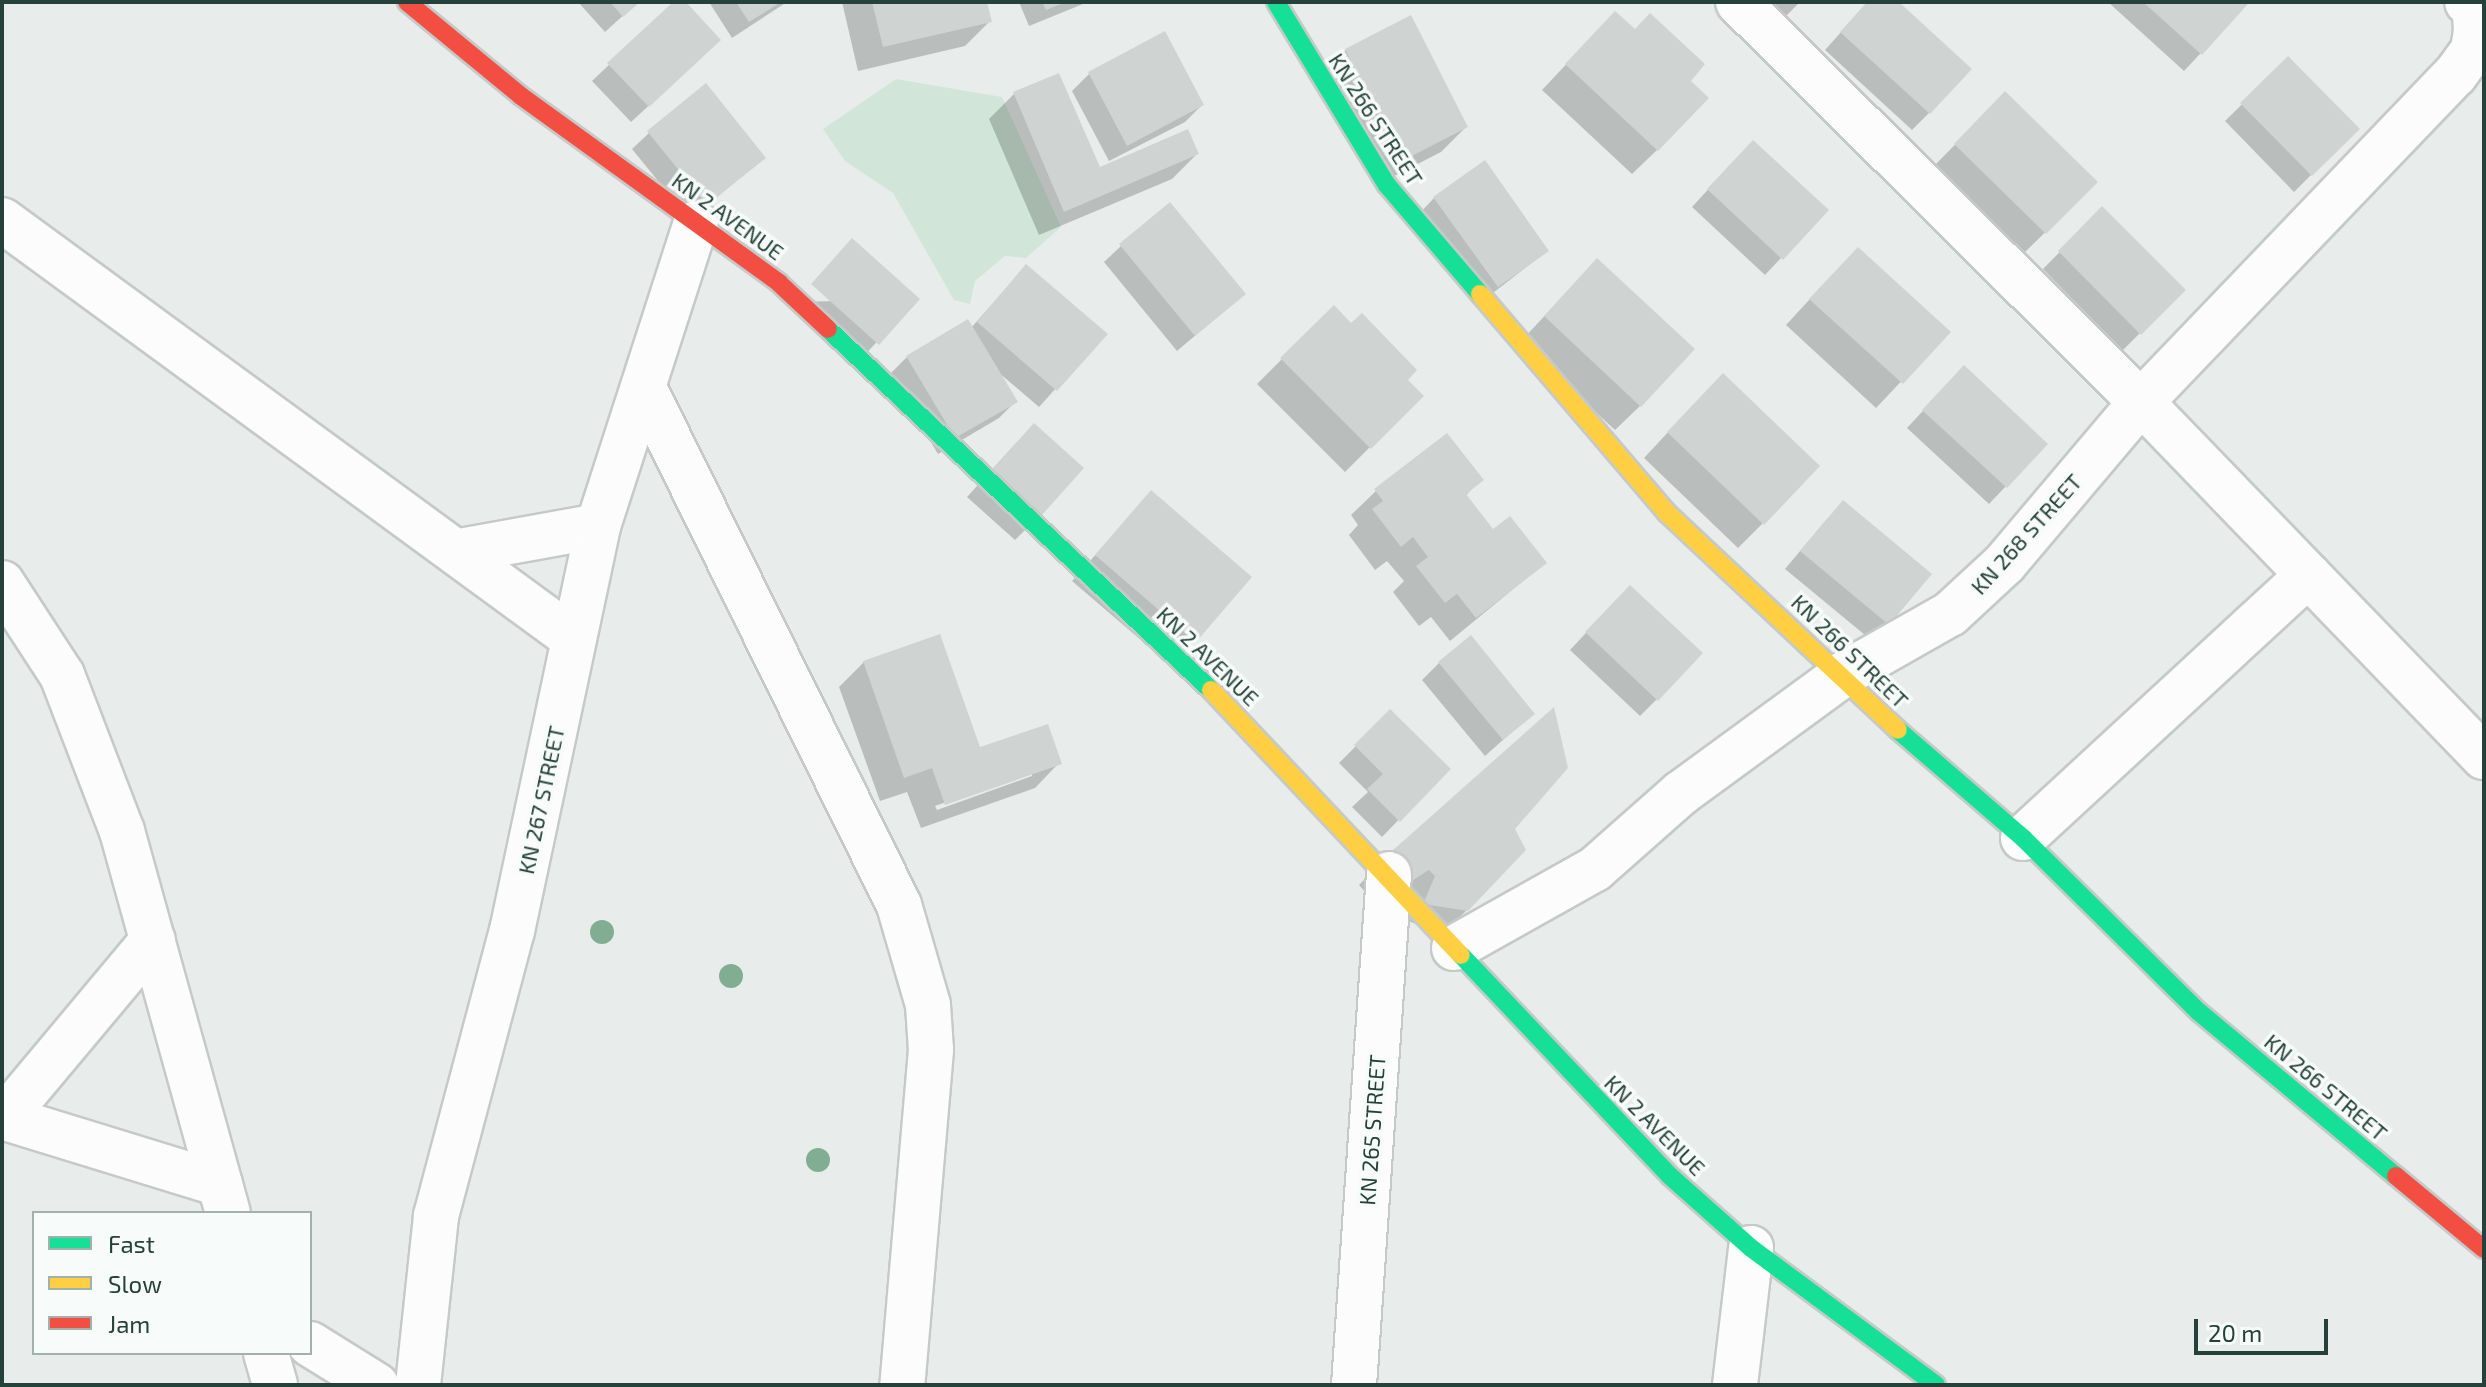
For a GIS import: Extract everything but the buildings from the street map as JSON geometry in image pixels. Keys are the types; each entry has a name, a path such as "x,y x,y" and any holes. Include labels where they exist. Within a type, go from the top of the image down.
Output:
{"main road":[{"name":"KN 2 AVENUE","path":"407,2 521,96 779,283 1207,686 1389,874 1454,948 1670,1176 1751,1248 1936,1385"},
{"name":"KN 266 STREET","path":"1276,2 1387,185 1666,512 1907,739 2023,838 2199,1012 2484,1249"}],"street":[{"path":"1738,2 2141,402 2484,757"},
{"name":"KN 268 STREET","path":"1454,948 1595,869 1681,793 1842,675 1950,614 2005,563 2141,402 2455,75 2474,41 2475,10 2467,2"},
{"path":"2,220 460,551 573,638"},
{"name":"KN 267 STREET","path":"418,1385 436,1216 512,931 598,526 645,390 696,223"},
{"path":"645,390 899,905 928,1005 931,1050 902,1385"},
{"path":"460,551 598,526"},
{"path":"2023,838 2308,575"},
{"path":"2,583 62,675 122,831 224,1199"},
{"name":"KN 265 STREET","path":"1354,1385 1389,874"},
{"path":"153,940 3,1118 224,1199"},
{"path":"1735,1385 1751,1248"},
{"path":"312,1345 376,1385"},
{"path":"267,1355 275,1385"}],"green space":[{"path":"896,79 1002,97 1061,227 1026,258 1005,256 975,281 970,304 954,300 893,193 845,161 823,129"}],"traffic: fast":[{"path":"1276,2 1387,185 1480,294"},
{"path":"828,329 1211,690"},
{"path":"1898,730 2023,838 2199,1012 2396,1176"},
{"path":"1461,955 1670,1176 1751,1248 1936,1385"}],"traffic: slow":[{"path":"1480,294 1666,512 1898,730"},
{"path":"1211,690 1461,955"}],"traffic: jam":[{"path":"407,2 521,96 779,283 828,329"},
{"path":"2396,1176 2484,1249"}]}
